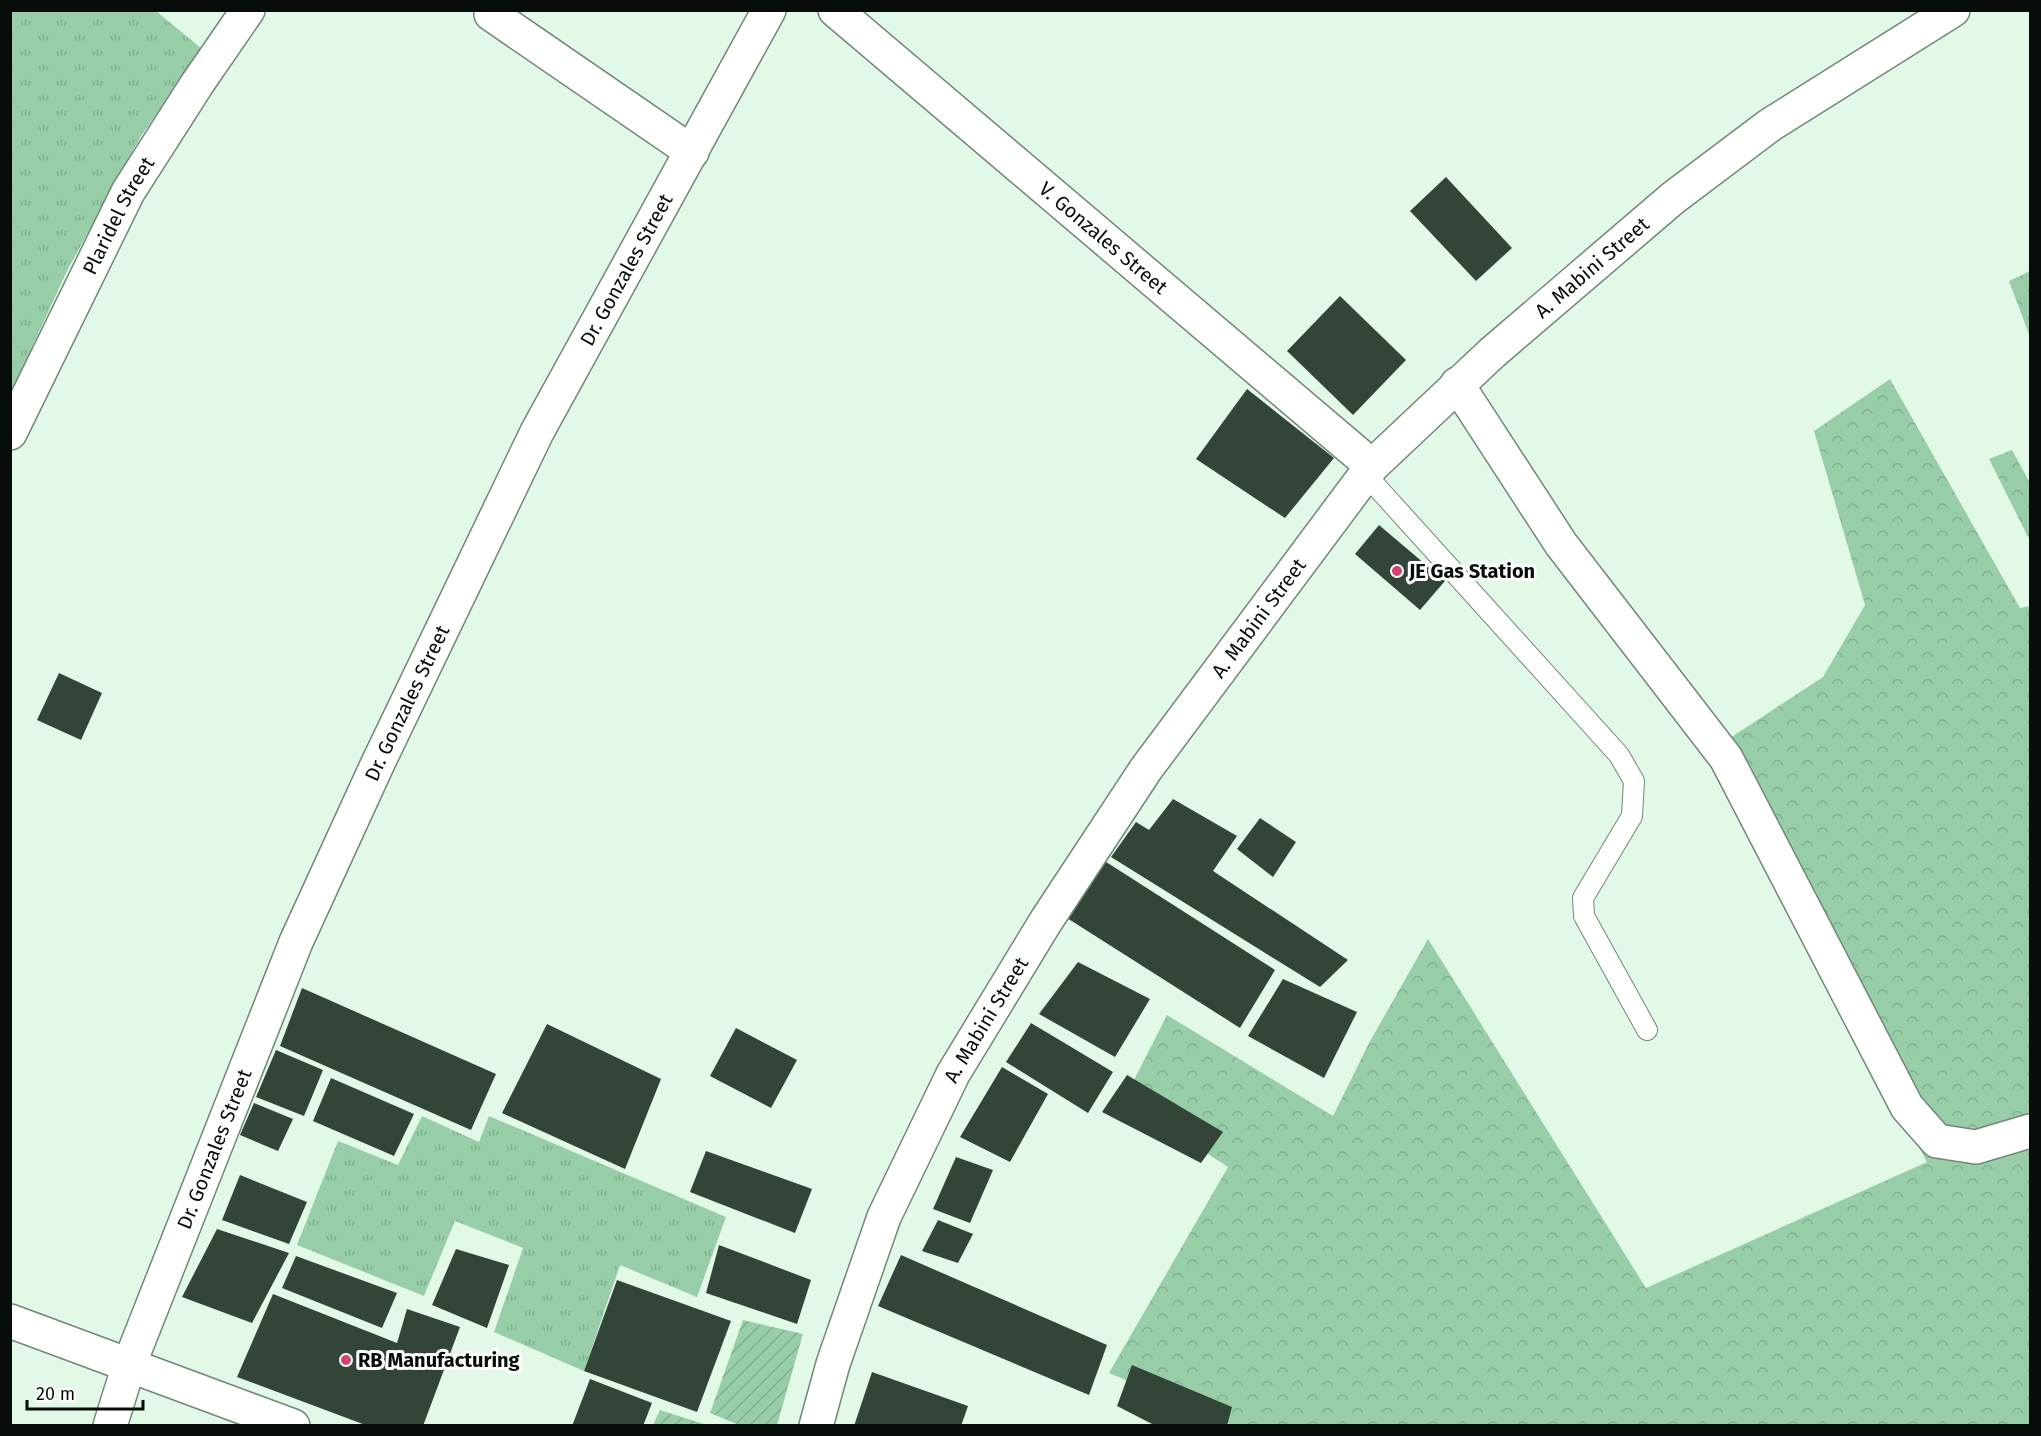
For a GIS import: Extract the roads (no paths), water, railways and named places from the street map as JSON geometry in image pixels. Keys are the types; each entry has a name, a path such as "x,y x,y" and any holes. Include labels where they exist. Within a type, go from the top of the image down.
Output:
{"street":[{"name":"Plaridel Street","path":"10,433 128,192 197,84 248,10"},
{"name":"Dr. Gonzales Street","path":"110,1425 129,1365 296,942 374,774 537,432 769,10"},
{"name":"V. Gonzales Street","path":"835,10 1369,471"},
{"name":"A. Mabini Street","path":"816,1425 833,1364 884,1217 953,1074 1046,921 1146,769 1369,471 1457,384 1682,191 1770,125 1949,11"},
{"path":"491,14 692,152"},
{"path":"1457,384 1561,544 1726,758 1908,1107 1936,1140 1976,1147 2031,1131"},
{"path":"10,1321 293,1425"}],"lane":[{"path":"1369,471 1619,755 1634,782 1632,816 1583,898 1584,916 1647,1030"}],"place":[{"name":"JE Gas Station","path":"1397,571"},
{"name":"RB Manufacturing","path":"346,1360"}]}
